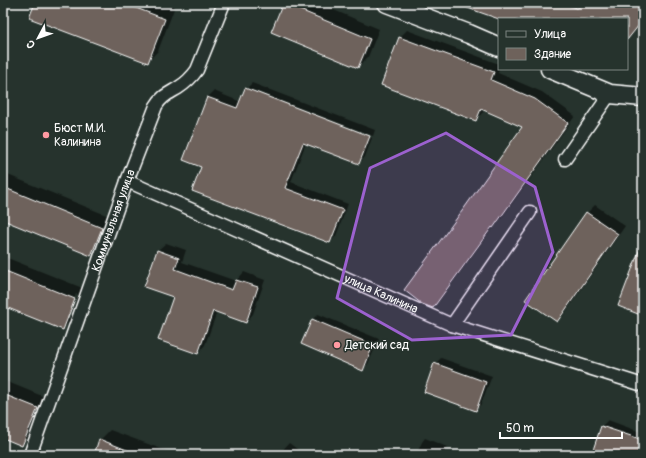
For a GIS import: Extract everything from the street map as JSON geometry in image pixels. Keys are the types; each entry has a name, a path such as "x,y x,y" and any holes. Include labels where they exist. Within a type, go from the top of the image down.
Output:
{"street":[{"name":"Коммунальная улица","path":"30,455 127,181 156,106 160,99 192,77 197,70 224,3"},
{"path":"387,3 498,47"},
{"path":"552,70 610,94 643,97"},
{"path":"565,159 610,94"},
{"name":"улица Калинина","path":"127,181 452,325 643,385"},
{"path":"452,325 530,212"}],"highlighted area":[{"path":"446,133 535,187 553,252 511,335 412,340 337,298 370,168"}],"building":[{"path":"35,3 123,3 165,19 148,63 29,18"},
{"path":"283,3 370,39 358,68 271,32"},
{"path":"459,3 561,3 577,8 588,3 643,3 643,20 628,39 628,18 498,19 459,5"},
{"path":"399,37 494,72 491,80 535,99 568,123 493,228 492,227 433,308 422,304 404,290 522,127 481,109 476,121 381,85"},
{"path":"245,88 370,136 359,164 303,143 285,188 343,210 330,243 192,191 201,167 183,160 207,97 237,108"},
{"path":"3,187 102,228 91,256 3,220"},
{"path":"586,212 618,234 557,322 525,300"},
{"path":"643,243 643,316 618,306"},
{"path":"157,250 179,258 175,269 232,290 236,280 258,287 246,323 213,311 198,354 158,340 173,297 144,287"},
{"path":"3,270 75,299 63,330 3,306"},
{"name":"Детский сад","path":"312,319 373,345 363,371 301,344"},
{"path":"434,363 486,382 476,411 424,392"},
{"path":"3,394 38,408 22,446 3,438"},
{"path":"601,426 643,440 643,455 606,455 593,450"},
{"path":"99,439 137,454 137,455 94,455"}],"place":[{"name":"Бюст М.И. Калинина","path":"46,135"},
{"name":"Детский сад","path":"337,345"}]}
